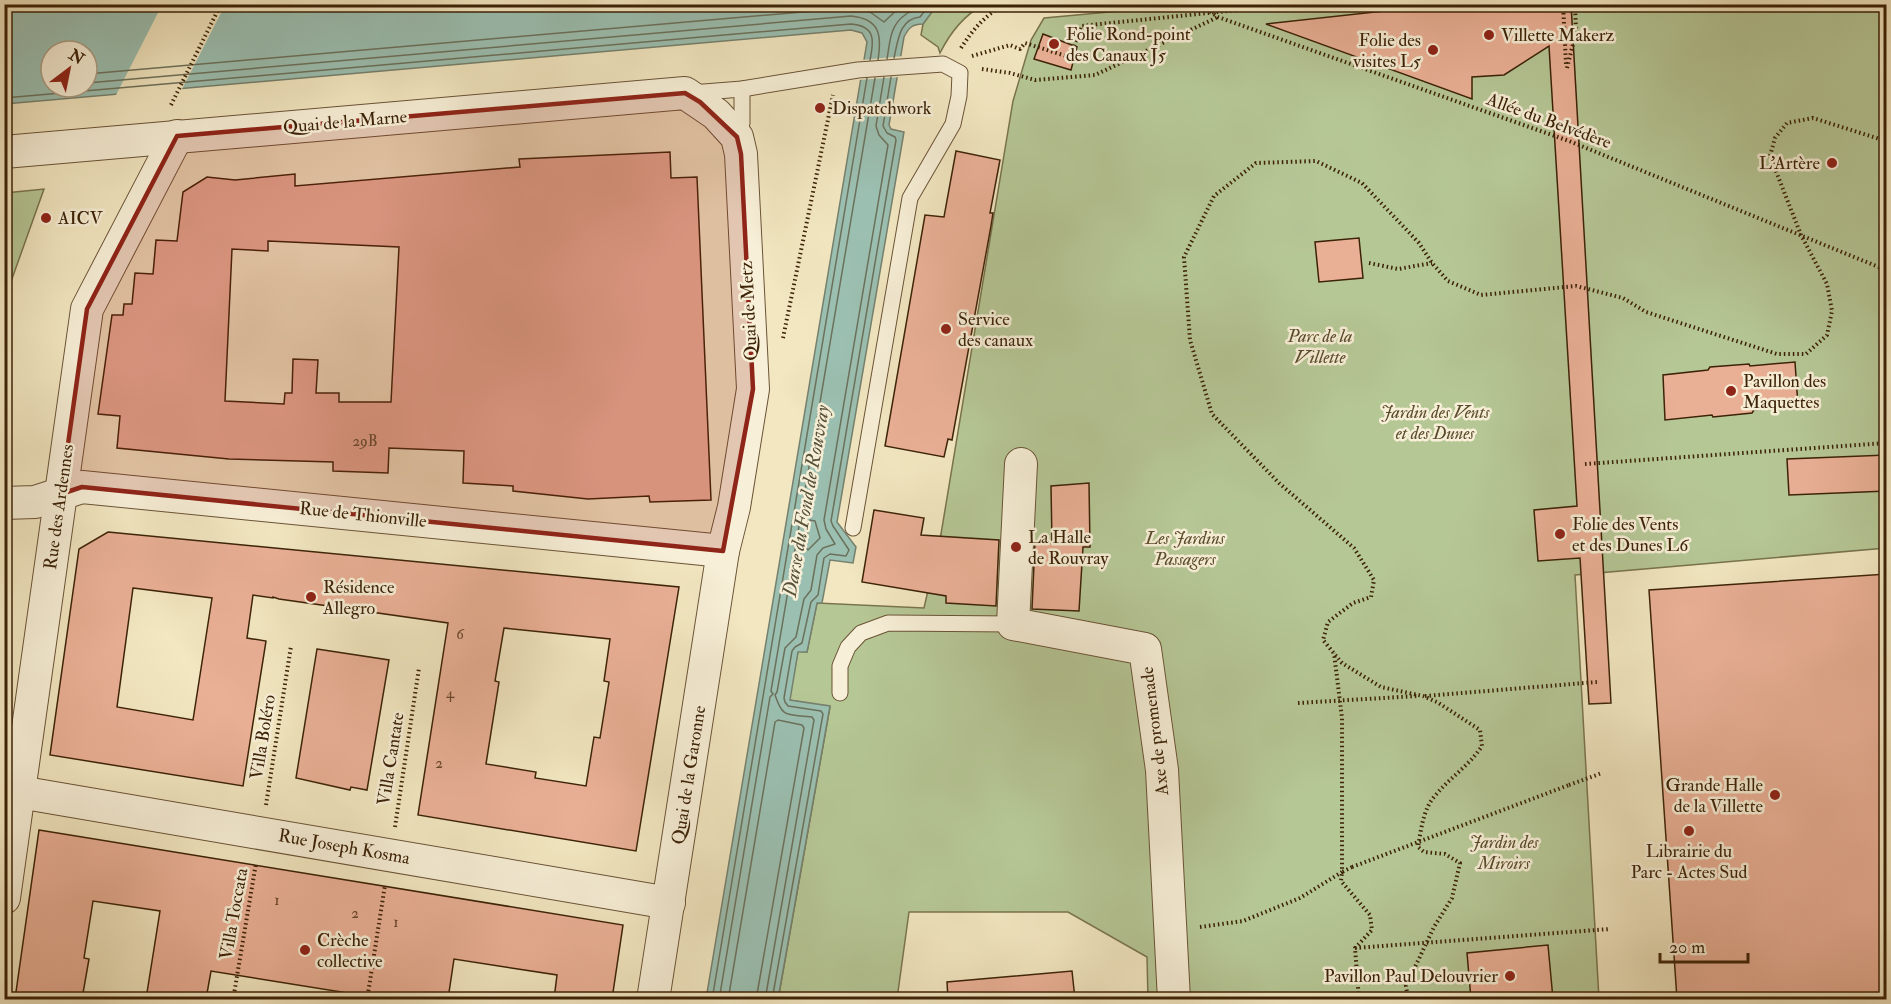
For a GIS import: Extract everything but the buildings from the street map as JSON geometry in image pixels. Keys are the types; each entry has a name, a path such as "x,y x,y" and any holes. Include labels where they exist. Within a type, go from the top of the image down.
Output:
{"street":[{"name":"Quai de la Marne","path":"4,152 175,121 685,93"},
{"path":"685,93 716,114 737,137"},
{"name":"Rue des Ardennes","path":"4,898 87,309 175,121"},
{"name":"Quai de Metz","path":"723,551 734,507 753,389 741,154 737,137"},
{"path":"1013,624 1021,464"},
{"name":"Rue de Thionville","path":"4,503 35,502 82,487 723,551"},
{"name":"Quai de la Garonne","path":"653,999 723,551"},
{"name":"Axe de promenade","path":"1013,624 1145,649 1162,770 1174,999"},
{"name":"Rue Joseph Kosma","path":"19,792 669,903"}],"lane":[{"path":"685,93 742,89 858,70 943,64 960,74 959,96 953,124 910,198 853,528"},
{"path":"737,137 742,123 742,89"},
{"path":"840,693 840,666 848,647 861,633 888,623 1013,624"}],"path":[{"path":"175,121 170,105 221,4"},
{"path":"943,64 957,56 980,22 1004,4"},
{"name":"Allée du Belvédère","path":"1199,4 1218,17 1569,141 1887,270"},
{"path":"943,64 1010,45 1020,49 1025,43 1069,57 1082,26 1296,4"},
{"path":"1563,4 1567,68 1576,32 1575,4"},
{"path":"1010,73 1035,80 1095,75 1218,17"},
{"name":"Quai de Metz","path":"783,342 837,74"},
{"path":"1408,999 1406,986 1452,898 1460,863 1445,854 1424,852 1418,847 1422,822 1432,798 1473,760 1482,746 1480,730 1437,702 1423,696 1382,687 1342,663 1323,640 1328,622 1353,603 1371,597 1374,580 1354,548 1279,483 1212,414 1190,340 1184,257 1214,196 1256,163 1316,161 1362,183 1419,243 1432,263 1449,281 1481,295 1576,286 1623,298 1646,312 1777,354 1806,354 1827,335 1832,311 1827,284 1801,236 1770,156 1775,138 1787,123 1813,118 1887,141"},
{"path":"1369,263 1398,269 1432,263"},
{"path":"1584,464 1887,443"},
{"name":"Villa Boléro","path":"261,833 291,646"},
{"path":"1334,652 1342,728 1341,881 1370,915 1372,930 1355,948 1359,999"},
{"name":"Villa Cantate","path":"367,999 419,668"},
{"path":"1298,703 1597,682"},
{"path":"1170,931 1242,921 1300,898 1352,867 1602,773"},
{"name":"Villa Toccata","path":"233,999 261,833"},
{"path":"1355,948 1610,929"}],"highlighted area":[{"path":"685,93 700,102 737,137 741,154 753,389 723,551 82,487 61,494 87,309 177,136"}],"green space":[{"name":"Parc de la Villette","path":"1197,4 1886,5 1886,548 1575,575 1599,999 1148,999 1147,957 1068,912 909,912 897,999 778,1000 830,707 789,700 798,651 807,652 817,603 924,608 941,534 1013,101 1031,40 1044,18"},
{"path":"937,5 983,5 969,14 958,26 940,53 938,47 921,35 923,24"},
{"path":"44,189 8,290 5,297 5,193"}],"water":[{"name":"Darse du Fond de Rouvray","path":"5,5 937,5 923,24 912,27 904,37 889,125 891,129 904,132 837,522 856,547 853,563 830,560 822,603 817,603 807,652 798,652 790,700 830,706 778,999 706,999 867,42 862,33 851,30 99,96 99,39 39,39 39,99 62,99 5,104"}],"pier":[{"path":"162,5 225,5 181,91 115,97"},
{"path":"904,56 900,77 858,80 861,60"}],"place":[{"name":"Villette Makerz","path":"1489,35"},
{"name":"Folie Rond-point des Canaux J5","path":"1054,44"},
{"name":"Folie des visites L5","path":"1433,50"},
{"name":"Dispatchwork","path":"820,108"},
{"name":"L'Artère","path":"1832,163"},
{"name":"AICV","path":"46,218"},
{"name":"Service des canaux","path":"946,329"},
{"name":"Pavillon des Maquettes","path":"1731,391"},
{"name":"Folie des Vents et des Dunes L6","path":"1560,534"},
{"name":"La Halle de Rouvray","path":"1016,547"},
{"name":"Résidence Allegro","path":"311,597"},
{"name":"Grande Halle de la Villette","path":"1775,795"},
{"name":"Librairie du Parc - Actes Sud","path":"1689,831"},
{"name":"Crèche collective","path":"305,950"},
{"name":"Pavillon Paul Delouvrier","path":"1510,976"}],"park label":[{"name":"Jardin des Vents et des Dunes","path":"1435,422"},
{"name":"Les Jardins Passagers","path":"1185,548"},
{"name":"Jardin des Miroirs","path":"1504,852"}]}
